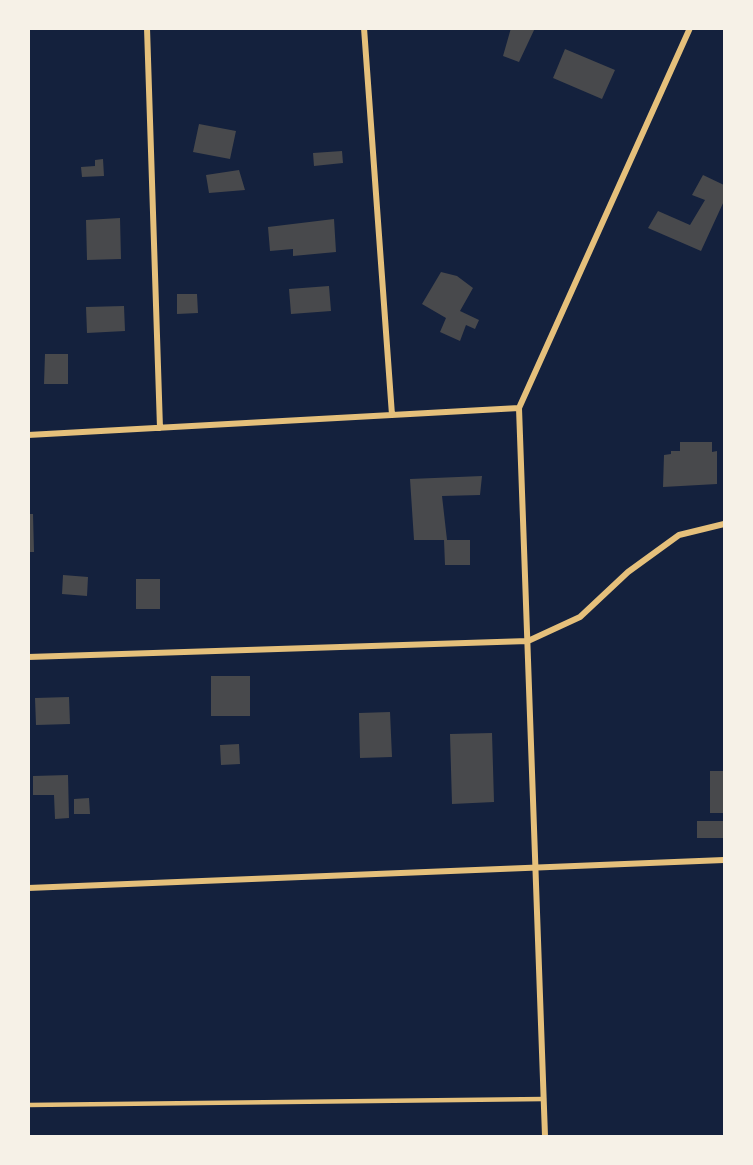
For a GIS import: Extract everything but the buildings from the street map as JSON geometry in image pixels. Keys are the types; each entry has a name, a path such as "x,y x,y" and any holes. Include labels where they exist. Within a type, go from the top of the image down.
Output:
{"street":[{"path":"147,28 160,428"},
{"path":"364,28 392,415"},
{"path":"545,1137 519,408 690,28"},
{"path":"28,435 519,408"},
{"path":"28,657 528,641 580,617 628,572 679,535 724,524"},
{"path":"28,888 724,860"}],"lane":[{"path":"28,1105 544,1099"}]}
